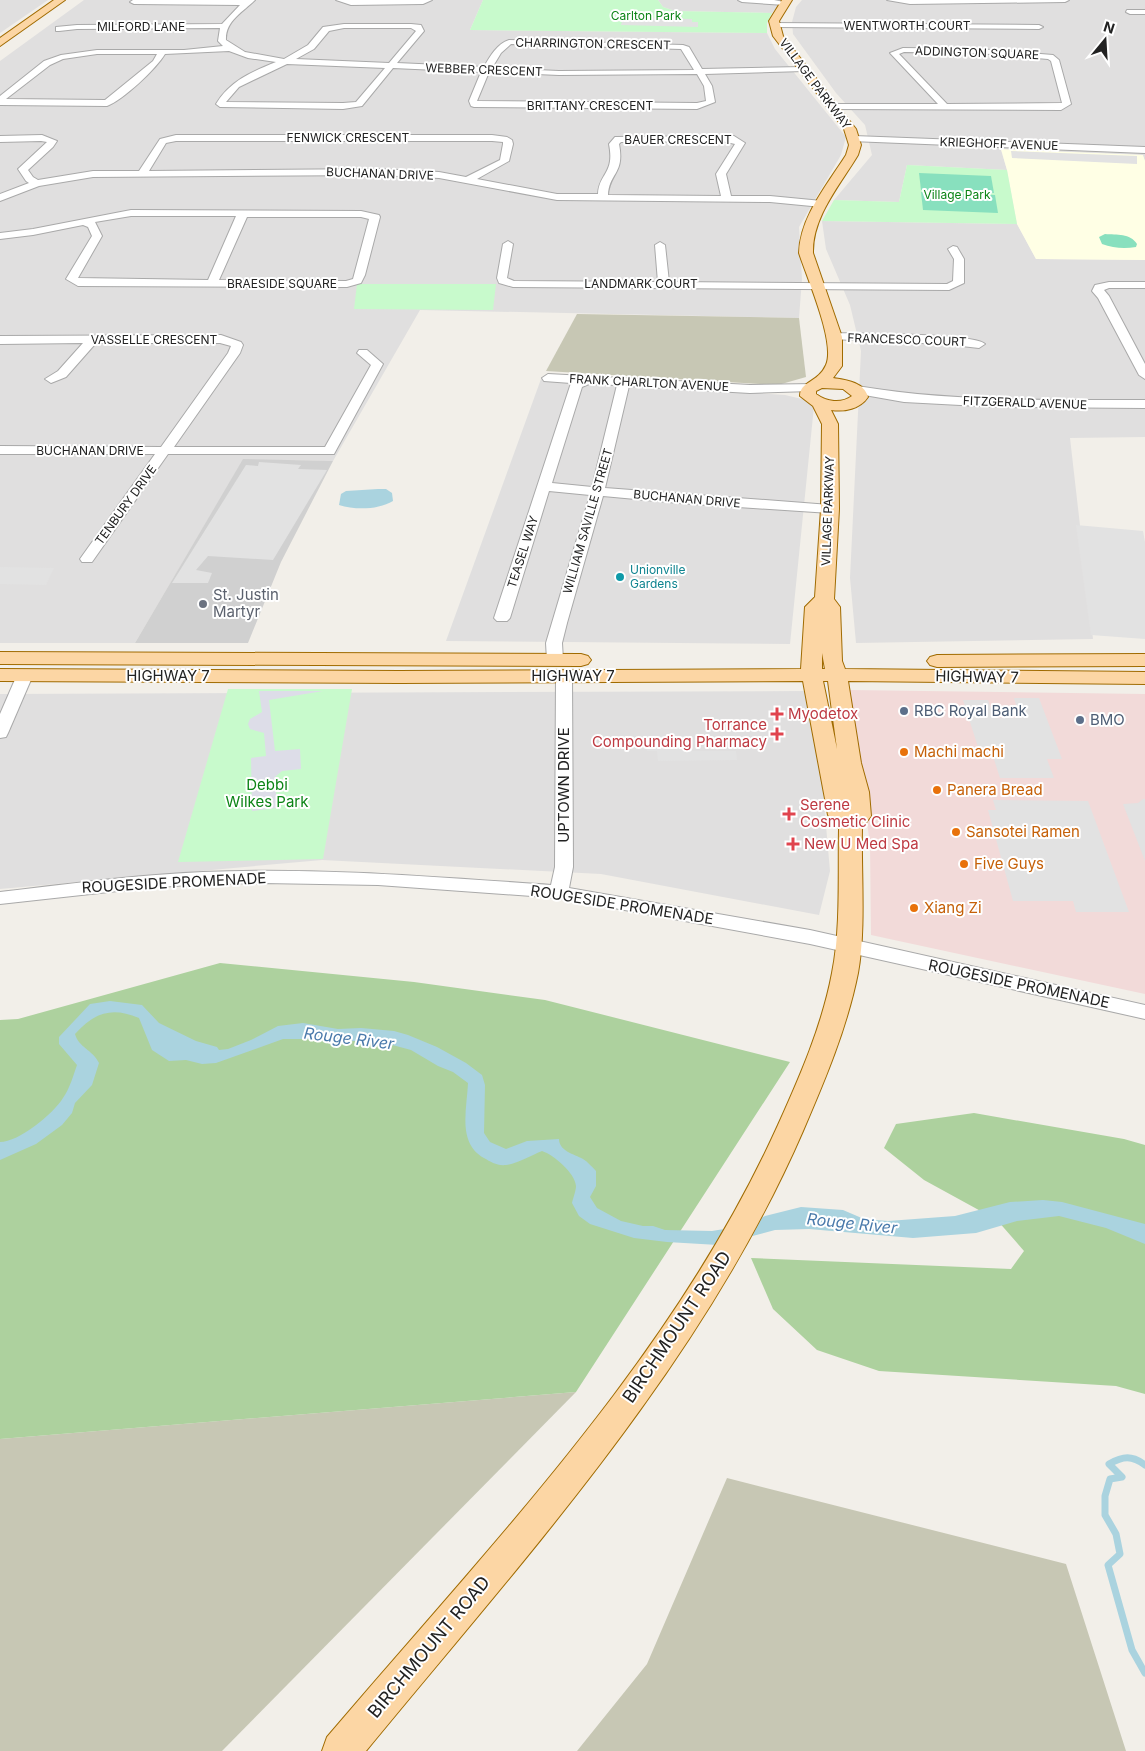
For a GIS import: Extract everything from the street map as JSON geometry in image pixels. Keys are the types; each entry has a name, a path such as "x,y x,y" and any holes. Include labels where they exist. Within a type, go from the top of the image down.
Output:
{"main road":[{"path":"0,43 60,0"},
{"name":"VILLAGE PARKWAY","path":"786,2 776,18 775,25 778,36 850,129 855,145 852,155 812,220 806,243 806,253 816,286 836,338 834,366"},
{"path":"815,393 826,379 830,369 834,366 839,370 841,378 851,395"},
{"path":"815,393 833,383 851,395"},
{"path":"815,393 831,405 851,395"},
{"name":"VILLAGE PARKWAY","path":"815,393 825,418 830,424 830,509 824,599 830,607 834,668"},
{"path":"830,424 851,395"},
{"name":"VILLAGE PARKWAY","path":"812,668 815,607 824,599"},
{"name":"HIGHWAY 7","path":"0,658 560,668"},
{"name":"HIGHWAY 7","path":"0,675 560,668 834,668 1145,660"},
{"path":"812,668 839,815 850,827"},
{"name":"HIGHWAY 7","path":"834,668 1145,678"},
{"name":"BIRCHMOUNT ROAD","path":"341,1751 572,1477 676,1336 742,1228 773,1169 826,1045 837,1009 850,946 850,827 860,816 834,668"}],"street":[{"path":"340,0 351,2 422,2 428,0"},
{"path":"742,0 786,2"},
{"path":"891,0 910,2 1065,0"},
{"path":"134,2 249,1"},
{"path":"231,48 222,41 220,33 224,26 249,1"},
{"path":"1130,12 1145,12"},
{"name":"WENTWORTH COURT","path":"775,25 1039,26"},
{"name":"MILFORD LANE","path":"59,30 86,27 224,26"},
{"path":"403,26 419,28 420,30 363,101 357,105 238,106 220,104 232,89 244,80 284,61 310,48 328,28 403,26"},
{"name":"CHARRINGTON CRESCENT","path":"487,70 502,45 516,42 680,47 686,49 699,72"},
{"path":"0,101 47,62 61,56 98,52 206,51 231,48"},
{"name":"WEBBER CRESCENT","path":"231,48 245,54 284,61 559,73 804,69"},
{"name":"ADDINGTON SQUARE","path":"834,107 945,107 1061,107 1067,104 1055,60 1050,57 979,51 902,50 894,52 945,107"},
{"path":"0,101 106,103 114,99 156,62 162,52"},
{"name":"BRITTANY CRESCENT","path":"487,70 476,89 472,103 474,104 703,105 711,102 708,86 699,72"},
{"path":"0,139 42,138 52,141 23,169 29,179 37,183"},
{"name":"FENWICK CRESCENT","path":"143,172 163,141 176,138 492,138 507,140 508,144 504,161 468,180"},
{"name":"BAUER CRESCENT","path":"603,198 602,188 604,183 615,171 616,151 614,144 618,139 722,138 734,139 740,143 721,174 726,198"},
{"name":"KRIEGHOFF AVENUE","path":"854,139 1145,150"},
{"name":"BUCHANAN DRIVE","path":"0,198 37,183 80,175 143,172 397,172 468,180 542,195 603,198 770,199 822,204"},
{"name":"BRAESIDE SQUARE","path":"0,236 24,234 84,221 131,213 361,214 376,217 360,275 353,283 78,283 70,279 87,256 97,236 92,225 84,221"},
{"path":"212,284 243,213"},
{"name":"LANDMARK COURT","path":"508,244 502,278 505,282 531,284 954,286 958,283 959,259 953,249"},
{"path":"660,245 664,284"},
{"path":"1145,285 1109,285 1099,287 1098,291 1103,296 1145,375"},
{"name":"FRANCESCO COURT","path":"836,338 944,340 979,344"},
{"path":"51,380 62,374 93,339"},
{"name":"VASSELLE CRESCENT","path":"0,340 221,340 232,342 237,346 234,353 164,451"},
{"name":"BUCHANAN DRIVE","path":"0,450 329,451 377,364 363,352"},
{"name":"FRANK CHARLTON AVENUE","path":"548,378 750,389 798,395 815,393"},
{"name":"TEASEL WAY","path":"502,618 576,385 587,380"},
{"name":"WILLIAM SAVILLE STREET","path":"560,668 554,643 624,382"},
{"name":"FITZGERALD AVENUE","path":"851,395 998,403 1145,404"},
{"name":"TENBURY DRIVE","path":"87,559 164,451"},
{"name":"BUCHANAN DRIVE","path":"544,486 596,492 830,509"},
{"name":"UPTOWN DRIVE","path":"559,892 564,867 560,668"},
{"path":"0,733 25,675"},
{"name":"ROUGESIDE PROMENADE","path":"0,898 145,882 203,878 263,877 378,879 559,892 850,946 1145,1012"}],"shaded area":[{"path":"0,0 48,0 0,33"},
{"path":"84,0 483,0 470,30 767,33 775,49 846,137 841,155 799,227 802,279 799,318 420,310 333,461 243,460 135,643 0,643 0,61"},
{"path":"658,0 783,0 772,13 675,11 663,7"},
{"path":"802,0 1145,0 1145,161 1142,155 1001,150 1007,170 907,165 899,202 834,200 872,155 865,125 836,93 793,34 792,22 796,7"},
{"path":"623,18 692,19 692,22 698,22 698,27 621,25"},
{"path":"1001,149 1143,155 1145,161 1145,260 1036,259 1017,224"},
{"path":"1011,151 1137,156 1137,164 1012,158"},
{"path":"822,221 1017,224 1036,259 1145,260 1145,437 1070,438 1093,639 856,643 850,578 861,351 850,305 826,249"},
{"path":"577,314 799,318 806,377 778,385 546,371"},
{"path":"541,379 785,395 802,399 814,406 790,644 446,641"},
{"path":"243,459 333,461 281,562 248,643 135,643"},
{"path":"259,462 301,465 298,469 327,470 273,560 208,556 196,570 212,573 208,583 172,583 246,465 258,466"},
{"path":"1076,525 1143,531 1145,542 1145,639 1091,635"},
{"path":"0,567 54,568 46,585 0,584"},
{"path":"849,690 1145,694 1145,994 871,935 870,844"},
{"path":"259,691 323,691 269,700 275,751 300,749 301,769 282,771 275,777 277,808 252,811 251,758 266,756 264,733 250,729 248,724 250,719 262,712"},
{"path":"807,691 821,769 830,871 819,915 601,874 322,860 0,889 0,694"},
{"path":"1014,698 1039,698 1062,759 1047,759 1054,778 1000,778 990,747 978,747 963,700 988,700 994,718 1020,718"},
{"path":"645,736 687,736 689,751 736,751 737,760 658,761 657,751 647,751"},
{"path":"1145,799 1145,861 1123,804 1138,803"},
{"path":"993,800 1088,801 1129,912 1076,912 1073,901 1013,901 988,810 996,810"},
{"path":"576,1392 222,1751 0,1751 0,1439"},
{"path":"727,1478 1066,1564 1126,1751 577,1751 647,1664"}],"green space":[{"name":"Carlton Park","path":"483,0 658,0 663,7 675,11 772,13 767,23 767,33 470,30"},
{"name":"Village Park","path":"907,165 1007,170 1017,224 822,221 834,200 899,202"},
{"path":"919,173 991,176 994,193 921,190"},
{"path":"921,192 995,195 998,213 923,210"},
{"path":"1105,234 1127,236 1134,240 1137,244 1136,247 1119,248 1102,244 1099,237"},
{"path":"357,284 496,284 493,310 354,309"},
{"name":"Debbi Wilkes Park","path":"228,689 352,689 323,859 178,862"},
{"path":"220,963 414,982 545,1000 790,1062 576,1392 0,1439 0,1020 18,1019"},
{"path":"974,1113 1124,1139 1145,1145 1145,1394 1116,1386 879,1371 817,1350 773,1309 751,1258 1011,1269 1024,1251 997,1220 924,1180 884,1148 896,1124"}],"water":[{"path":"386,489 392,493 393,501 380,506 366,508 352,508 339,505 341,494 346,491"},
{"name":"Rouge River","path":"110,1001 142,1005 159,1023 196,1041 217,1047 219,1050 228,1049 251,1040 278,1026 303,1023 338,1029 361,1028 394,1031 437,1047 466,1063 482,1075 485,1085 484,1133 490,1142 506,1149 527,1141 559,1139 564,1149 585,1160 596,1171 596,1186 590,1197 597,1208 621,1221 643,1226 653,1226 665,1230 712,1231 748,1225 765,1216 801,1207 843,1210 864,1219 888,1221 955,1216 1010,1202 1043,1200 1062,1202 1145,1224 1145,1244 1106,1228 1059,1216 1017,1221 976,1233 913,1238 809,1229 775,1230 718,1245 634,1238 590,1224 579,1216 572,1203 576,1188 575,1181 558,1160 547,1153 542,1151 515,1163 503,1165 492,1162 476,1152 470,1144 467,1135 468,1083 453,1072 438,1066 411,1050 385,1043 283,1039 216,1063 202,1064 186,1060 169,1061 152,1050 139,1018 120,1012 111,1012 96,1017 75,1034 79,1042 99,1063 92,1085 75,1103 72,1113 62,1125 36,1144 0,1160 0,1142 8,1141 35,1126 52,1112 68,1090 77,1065 59,1044 59,1037 90,1004"}],"waterway":[{"path":"1145,1465 1132,1458 1119,1459 1109,1464 1122,1477 1110,1479 1105,1496 1105,1515 1116,1534 1120,1554 1108,1565 1132,1650 1145,1673"}],"place":[{"name":"Unionville Gardens","path":"620,577"},
{"name":"St. Justin Martyr","path":"203,604"},
{"name":"RBC Royal Bank","path":"904,711"},
{"name":"Myodetox","path":"777,714"},
{"name":"BMO","path":"1080,720"},
{"name":"Torrance Compounding Pharmacy","path":"777,734"},
{"name":"Machi machi","path":"904,752"},
{"name":"Panera Bread","path":"937,790"},
{"name":"Serene Cosmetic Clinic","path":"789,814"},
{"name":"Sansotei Ramen","path":"956,832"},
{"name":"New U Med Spa","path":"793,844"},
{"name":"Five Guys","path":"964,864"},
{"name":"Xiang Zi","path":"914,908"}]}
